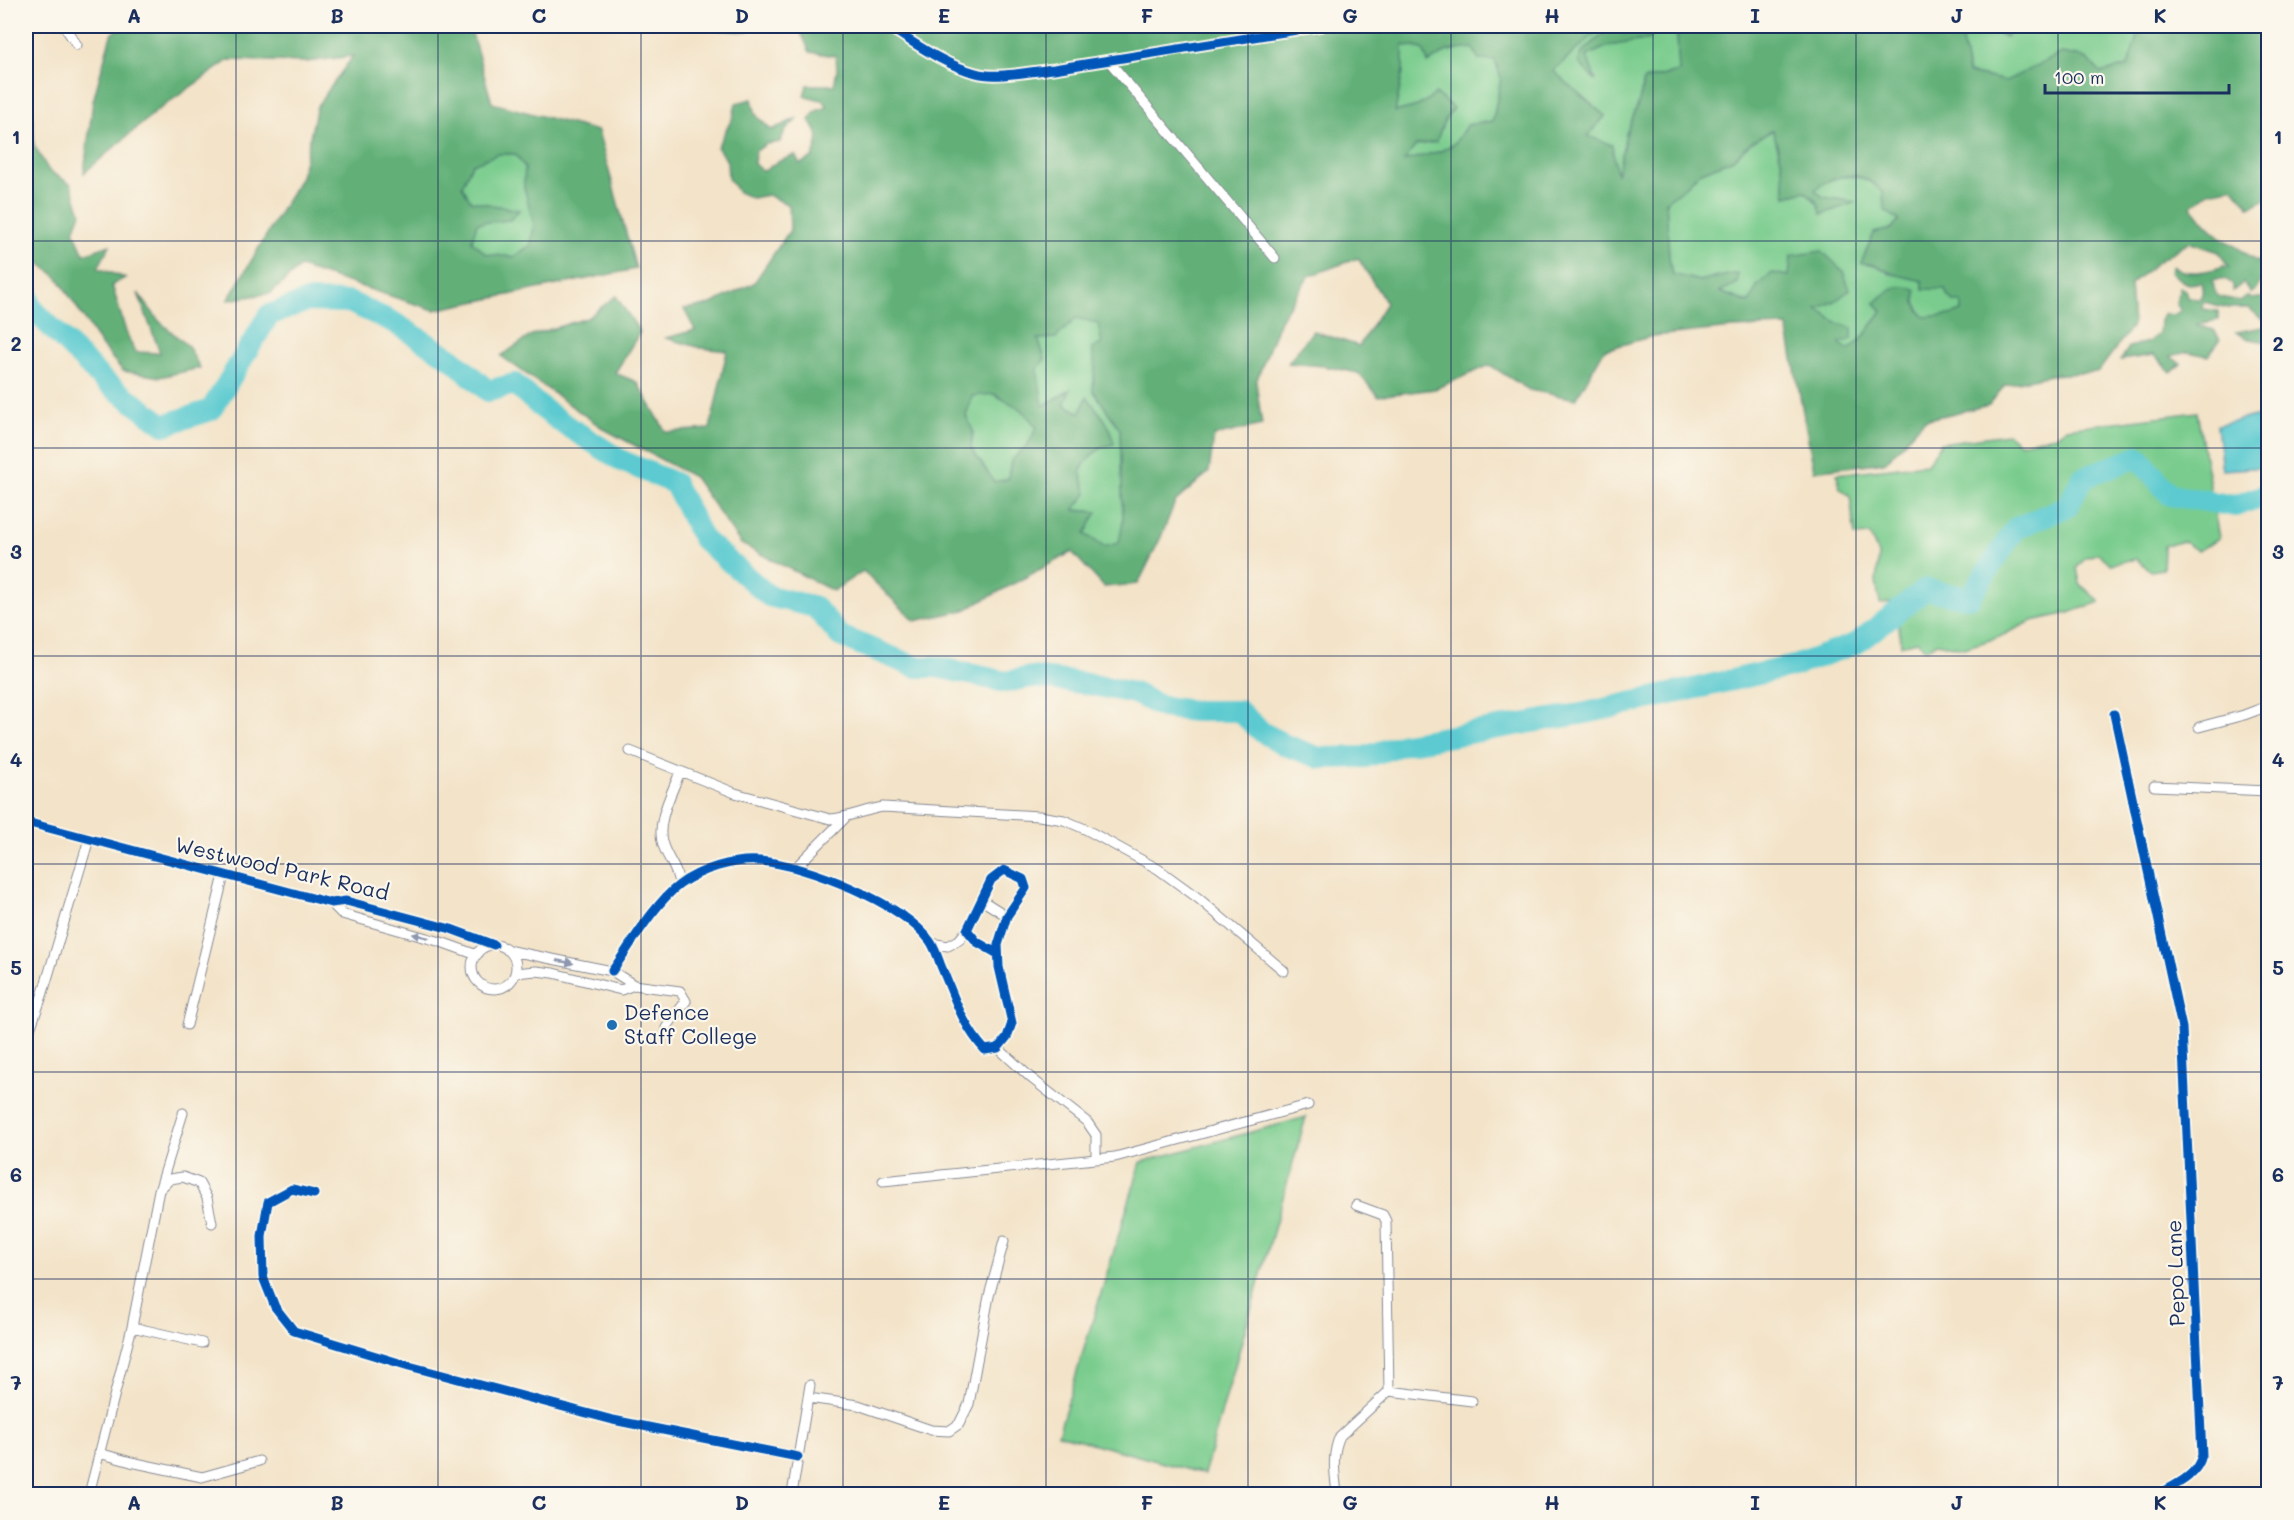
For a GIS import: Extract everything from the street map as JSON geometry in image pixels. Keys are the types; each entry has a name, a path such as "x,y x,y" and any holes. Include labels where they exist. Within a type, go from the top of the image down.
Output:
{"street":[{"path":"64,26 77,45"},
{"path":"887,26 942,60 978,74 1016,74 1322,26"},
{"path":"1108,60 1275,258"},
{"path":"2199,727 2268,706"},
{"name":"Pepo Lane","path":"2114,714 2182,1028 2202,1455 2200,1463 2192,1474 2159,1494"},
{"path":"630,751 735,793 830,819 845,818 883,807 1039,816 1064,820 1158,869 1198,898 1284,971"},
{"path":"678,885 678,874 663,846 659,832 680,772"},
{"path":"2154,786 2268,791"},
{"path":"795,868 845,818"},
{"name":"Westwood Park Road","path":"26,822 331,903 346,901 451,929 494,945"},
{"path":"26,1040 42,996 89,839"},
{"path":"612,971 658,907 678,885 706,871 746,861 762,861 795,868 834,881 878,901 918,926 931,943 970,1034 985,1050 998,1048 1007,1037 1012,1023 999,967 998,945 1007,916 1026,888 1023,879 1004,870 991,880 983,901 967,930 958,940 948,946 931,943"},
{"path":"187,1025 224,875"},
{"path":"983,901 1007,916"},
{"name":"Westwood Park Road","path":"331,903 342,914 441,942 477,955"},
{"path":"967,930 977,942 998,954"},
{"path":"507,950 514,958 515,973 512,980 504,987 496,989 486,987 479,982 474,973 473,964 477,955 486,947 494,945 507,950 612,971 634,985 680,991 686,1001 666,1028"},
{"path":"515,973 536,971 553,973 621,990 634,985"},
{"path":"998,1048 1031,1078 1087,1122 1096,1135 1096,1159"},
{"path":"884,1181 1115,1157 1308,1105"},
{"path":"89,1494 132,1327 159,1190 183,1113"},
{"path":"159,1190 170,1179 183,1177 199,1183 207,1198 212,1223"},
{"path":"314,1194 292,1189 268,1202 262,1236 263,1277 275,1307 294,1331 409,1366 613,1420 798,1457"},
{"path":"1337,1494 1334,1454 1340,1436 1389,1390 1386,1221 1383,1215 1356,1205"},
{"path":"808,1398 858,1405 931,1430 949,1431 959,1424 969,1404 989,1296 1004,1240"},
{"path":"132,1327 202,1343"},
{"path":"792,1494 810,1385"},
{"path":"1389,1390 1472,1401"},
{"path":"99,1453 202,1477 259,1461"}],"green space":[{"path":"122,26 470,26 492,103 598,131 636,269 434,310 300,267 271,293 228,300 301,177 317,106 353,56 306,62 229,60 158,110 84,173 93,101 111,35","holes":["498,154 515,154 525,167 524,187 534,225 531,245 513,257 486,254 472,241 477,223 510,220 519,210 471,201 462,186 472,164"]},
{"path":"680,26 755,26 747,32"},
{"path":"798,26 994,26 995,29 1001,26 1654,26 1985,26 1961,35 1968,73 2006,81 2062,53 2086,58 2101,73 2128,66 2140,26 2268,26 2268,198 2250,207 2233,187 2209,192 2191,206 2217,234 2257,262 2262,259 2268,260 2268,276 2252,292 2243,283 2233,291 2233,285 2226,280 2213,280 2215,294 2221,297 2240,302 2248,296 2251,299 2268,297 2268,322 2249,308 2229,308 2203,302 2202,309 2218,311 2218,320 2195,325 2214,330 2220,340 2208,356 2188,352 2170,356 2181,364 2171,372 2154,355 2121,360 2129,347 2148,342 2159,333 2160,320 2165,314 2174,315 2181,310 2176,304 2180,287 2186,292 2187,298 2193,297 2198,300 2203,295 2201,282 2191,284 2181,280 2170,272 2173,265 2177,269 2190,272 2229,267 2219,252 2188,242 2156,263 2130,285 2133,325 2098,372 2050,375 2005,385 1989,405 1924,420 1886,462 1814,471 1787,326 1732,328 1653,336 1604,350 1576,399 1529,390 1490,365 1435,389 1378,396 1358,373 1324,366 1288,363 1313,331 1359,346 1386,303 1358,258 1309,276 1280,320 1256,382 1262,425 1214,436 1209,472 1175,502 1138,584 1104,587 1072,552 965,610 915,621 863,571 833,591 741,544 694,477 604,429 501,356 532,335 587,318 616,296 640,332 615,373 637,382 666,432 710,429 727,351 701,348 666,338 695,330 684,309 709,305 754,283 790,230 789,205 768,195 752,198 738,192 728,178 727,161 717,147 733,117 736,103 752,99 756,115 771,130 798,118 785,131 780,142 766,144 755,152 754,164 764,171 777,162 795,155 800,164 813,157 818,137 809,120 816,111 828,107 822,100 804,96 807,85 834,85 837,70 836,56 810,52","holes":["1654,26 1677,34 1679,72 1644,80 1639,102 1626,134 1617,175 1612,145 1588,136 1605,116 1553,71 1601,28 1604,33 1582,53 1578,62 1596,81 1587,56 1608,46 1650,39","1403,45 1423,49 1428,63 1447,51 1473,48 1479,60 1495,60 1501,78 1493,121 1467,125 1455,143 1441,151 1404,161 1416,145 1436,142 1444,121 1453,108 1436,94 1418,106 1395,112 1403,71","1773,130 1781,159 1786,196 1805,191 1817,202 1822,214 1856,202 1823,197 1815,190 1826,182 1840,177 1854,176 1875,185 1883,192 1884,210 1899,220 1891,229 1874,233 1861,263 1873,265 1895,275 1923,281 1923,289 1945,289 1953,302 1962,302 1962,311 1951,315 1924,317 1915,303 1916,290 1903,287 1893,288 1875,303 1882,311 1861,340 1849,350 1839,343 1852,339 1852,328 1838,323 1817,309 1835,301 1850,290 1843,271 1822,251 1791,256 1789,276 1772,273 1757,286 1749,303 1719,292 1738,283 1738,273 1700,281 1672,274 1666,201 1699,173 1733,159 1750,143","1076,318 1098,323 1102,344 1092,348 1095,367 1093,390 1120,429 1123,522 1119,543 1104,547 1085,534 1097,512 1074,510 1087,493 1080,472 1093,454 1114,444 1111,431 1087,397 1080,413 1064,405 1070,390 1043,406 1037,369 1045,359 1038,339 1056,338","994,394 1022,410 1037,427 1029,443 1011,461 1008,479 994,482 971,448 973,431 966,416 972,396"]},
{"path":"1653,26 1677,33 1679,72 1644,80 1639,102 1626,134 1617,178 1588,136 1605,116 1553,71 1601,28 1604,33 1582,53 1595,79 1586,56 1607,46 1650,39"},
{"path":"1985,26 2005,37 2015,26 2141,27 2129,66 2101,73 2086,58 2031,69 2006,81 1968,73 1961,35"},
{"path":"1985,26 2015,26 2006,37"},
{"path":"1402,45 1447,51 1474,48 1495,60 1501,78 1493,121 1467,125 1455,143 1441,151 1403,162 1416,145 1436,142 1444,121 1453,108 1435,95 1418,106 1395,112 1403,71"},
{"path":"26,105 33,117 34,145 49,171 71,184 81,213 74,231 84,254 110,245 98,268 125,278 112,285 126,332 135,352 160,353 138,293 159,321 188,346 200,368 160,377 123,371 101,345 58,278 26,252"},
{"path":"1773,130 1781,159 1786,196 1805,191 1817,203 1823,214 1854,202 1823,197 1815,190 1823,184 1840,177 1848,177 1866,180 1874,185 1885,194 1899,220 1891,229 1878,264 1890,274 1923,281 1923,288 1945,288 1963,302 1962,311 1951,315 1924,317 1915,303 1875,303 1882,311 1861,340 1849,350 1838,343 1852,328 1838,323 1816,309 1835,301 1843,271 1832,262 1757,286 1749,303 1718,291 1717,276 1700,281 1672,274 1666,201 1699,173 1733,159 1750,143"},
{"path":"498,154 515,154 525,167 524,187 534,225 531,245 513,257 486,254 471,241 477,223 509,220 519,210 470,201 462,186 472,164"},
{"path":"1076,317 1098,323 1102,344 1092,348 1095,367 1093,390 1120,429 1123,522 1120,543 1104,547 1085,534 1096,512 1074,510 1087,493 1080,473 1086,460 1103,446 1105,420 1087,397 1080,413 1064,404 1069,390 1043,407 1036,369 1045,359 1038,339 1056,338"},
{"path":"2268,326 2268,342 2249,339 2236,332"},
{"path":"994,394 1022,410 1037,427 1029,443 1011,461 1008,480 994,482 971,448 973,431 966,416 972,395"},
{"path":"2197,412 2219,538 2198,551 2183,541 2164,546 2163,569 2151,571 2136,559 2111,564 2098,553 2085,558 2077,568 2080,584 2100,602 2069,613 2032,621 1997,638 1964,648 1937,643 1926,649 1917,641 1901,645 1896,602 1880,604 1876,582 1879,555 1870,535 1855,536 1850,496 1840,488 1837,474 1927,464 1941,443 2008,434 2019,443 2056,436 2067,428"},
{"path":"1306,1117 1204,1474 1058,1434 1141,1162"}],"water":[{"path":"2268,413 2268,467 2222,470 2217,425"}],"waterway":[{"path":"26,289 31,307 104,381 164,425 211,410 269,315 307,301 349,302 393,322 452,359 488,391 515,384 564,424 622,461 674,483 703,539 769,596 815,607 840,636 916,667 937,667 1006,682 1031,677 1082,683 1134,693 1162,707 1194,711 1239,711 1262,732 1285,745 1320,758 1365,757 1404,744 1586,713 1794,666 1857,643 1926,589 1970,597 2016,528 2068,506 2082,478 2138,457 2170,495 2235,506 2268,494"}],"cycle path":[{"path":"887,26 953,65 984,75 1054,69 1322,26"},
{"path":"2114,714 2182,1028 2202,1455 2196,1469 2191,1474 2159,1494"},
{"path":"26,822 331,903 346,901 451,929 494,945"},
{"path":"612,971 652,914 679,885 707,870 728,863 750,861 779,864 827,878 877,900 917,927 932,944 964,1020 985,1050 998,1048 1007,1037 1012,1023 999,967 998,945 1007,916 1026,888 1023,879 1004,870 991,880 967,930 977,942 998,954"},
{"path":"314,1194 292,1189 268,1202 262,1236 263,1277 275,1307 294,1331 409,1366 613,1420 798,1457"}],"place":[{"name":"Defence Staff College","path":"612,1025"}]}
